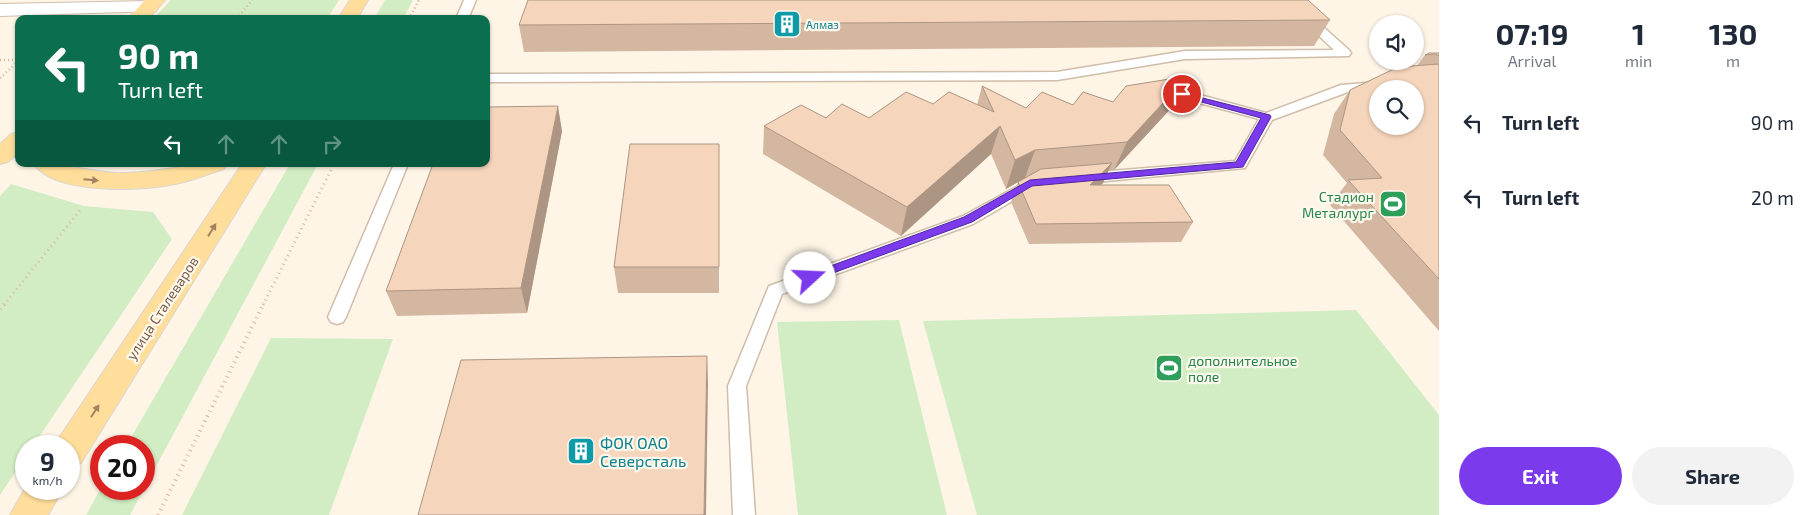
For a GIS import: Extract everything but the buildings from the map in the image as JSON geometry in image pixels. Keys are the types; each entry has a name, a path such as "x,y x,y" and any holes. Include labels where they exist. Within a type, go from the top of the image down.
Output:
{"main road":[{"path":"350,15 359,0"},
{"path":"0,158 15,142"},
{"path":"50,167 61,174 81,179 106,181 172,177 205,167"},
{"name":"улица Сталеваров","path":"80,435 252,167"},
{"path":"28,515 38,500"}],"street":[{"path":"0,10 148,9"}],"lane":[{"path":"464,15 470,0"},
{"path":"490,78 1057,76 1185,55 1345,53 1287,0"},
{"path":"1182,94 1266,117 1346,88 1369,87"},
{"path":"1068,180 1240,165 1266,117"},
{"path":"337,317 400,167"},
{"path":"744,515 737,386 775,290 968,220 1030,183 1049,181"}],"path":[{"path":"240,15 252,0"},
{"path":"411,15 419,0"},
{"path":"0,60 15,60"},
{"path":"0,78 15,64"},
{"path":"158,515 332,167"},
{"path":"0,310 106,181"}],"green space":[{"path":"171,0 339,0 330,15 157,15"},
{"path":"385,0 413,0 405,15 376,15"},
{"path":"288,167 316,167 155,468 155,435 132,435"},
{"path":"11,184 84,206 153,212 172,239 40,435 15,435 15,472 0,495 0,196"},
{"name":"дополнительное поле","path":"1356,310 1439,415 1439,515 977,515 923,321"},
{"path":"899,320 947,515 798,515 777,322"},
{"path":"271,338 393,339 329,515 182,515"},
{"path":"94,500 138,500 130,515 86,515"}],"place":[{"name":"Алмаз","path":"787,24"},
{"name":"Стадион Металлург","path":"1393,204"},
{"name":"дополнительное поле","path":"1169,368"},
{"name":"ФОК ОАО Северсталь","path":"581,451"}],"route":[{"path":"810,278 968,220 1030,183 1240,165 1266,117 1182,94"}]}
